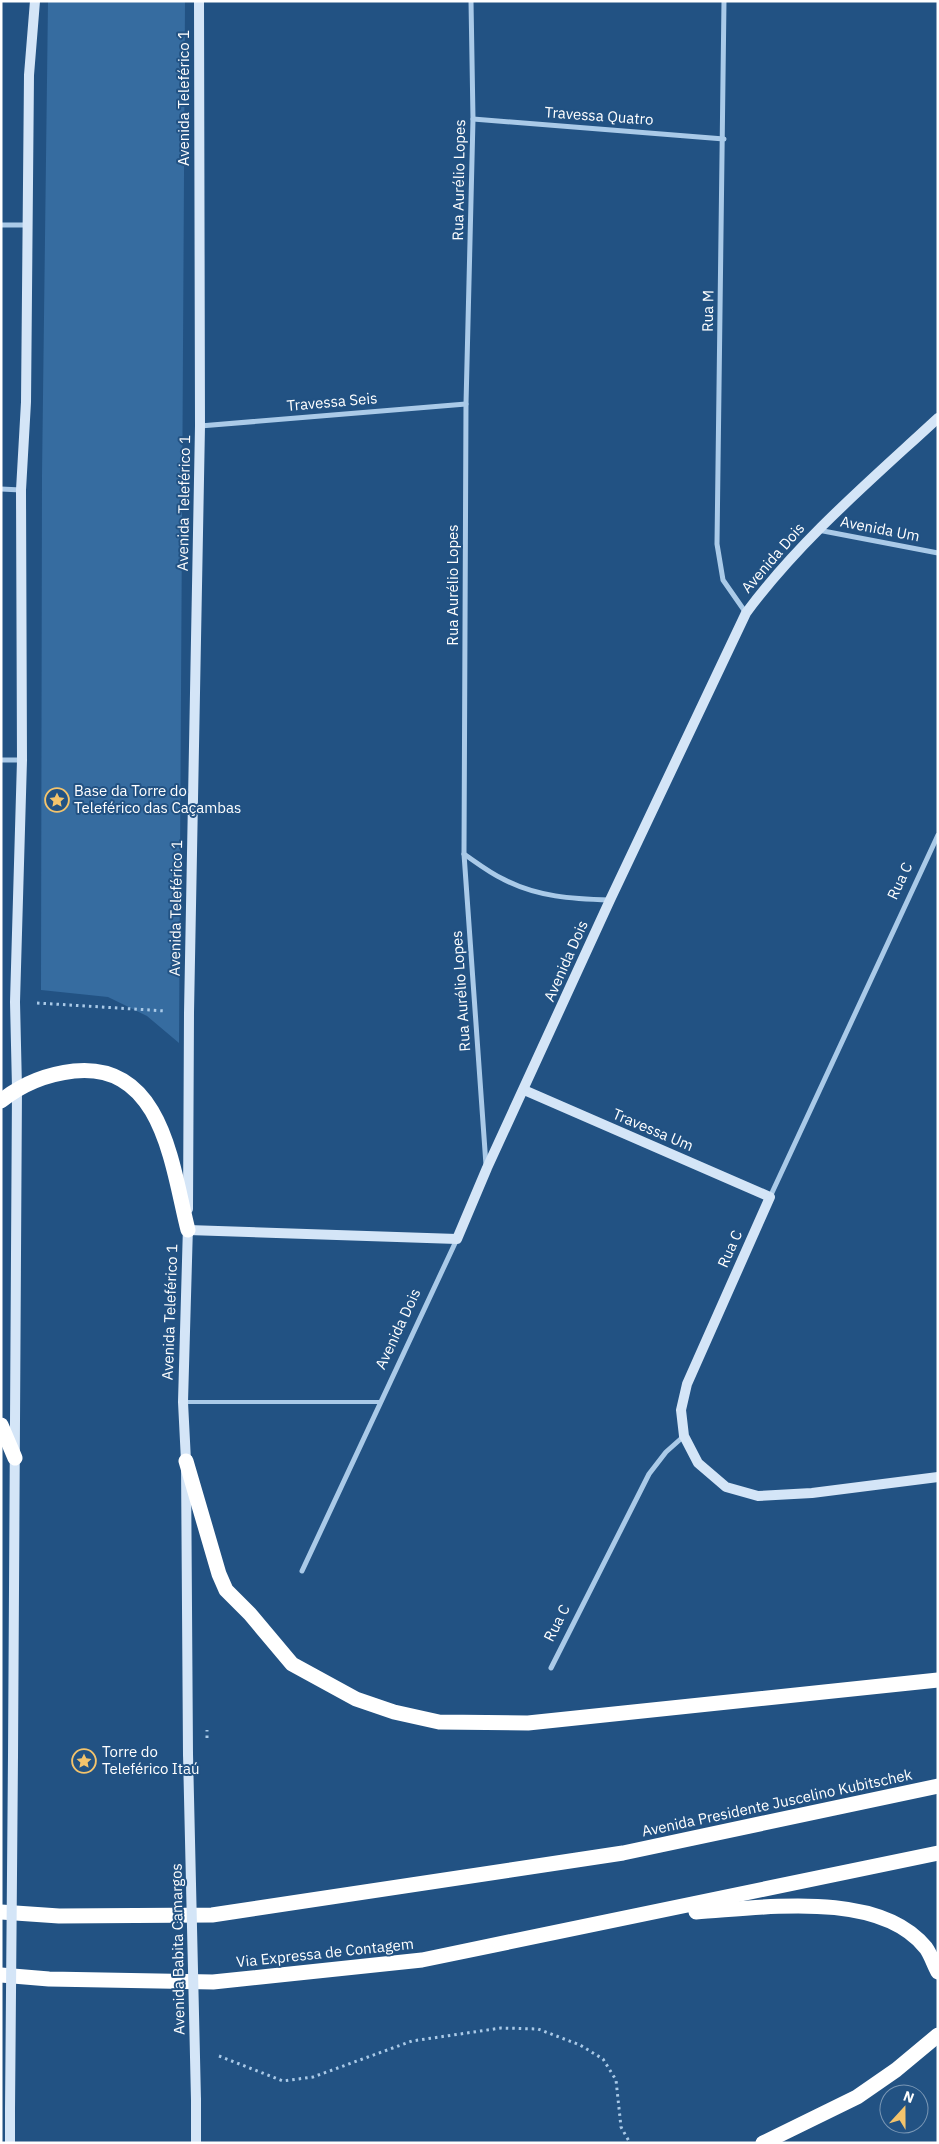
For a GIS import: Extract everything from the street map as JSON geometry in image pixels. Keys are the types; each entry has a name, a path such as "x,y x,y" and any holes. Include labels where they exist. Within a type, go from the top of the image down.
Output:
{"highway":[{"path":"1,1101 17,1088 59,1073 91,1070 123,1079 147,1102 159,1123 188,1230"},
{"path":"1,1425 15,1458"},
{"path":"186,1460 219,1574 226,1590 250,1614 292,1664 356,1699 394,1712 439,1722 528,1723 938,1680"},
{"name":"Avenida Presidente Juscelino Kubitschek","path":"1,1912 59,1916 212,1915 623,1853 938,1786"},
{"path":"647,1914 938,1853"},
{"path":"647,1914 798,1906 838,1907 873,1914 906,1931 926,1948 938,1972"},
{"name":"Via Expressa de Contagem","path":"1,1976 49,1979 212,1982 422,1960 647,1914"},
{"path":"763,2143 857,2097 896,2070 938,2036"}],"main road":[{"path":"10,2143 17,1088 15,1002 22,760 21,490 26,402 27,225 30,75 34,1"},
{"name":"Avenida Teleférico 1","path":"188,1754 186,1460 183,1402 188,1230 189,1013 200,426 199,1"},
{"name":"Avenida Dois","path":"457,1239 487,1168 610,900 746,613 770,580 818,530 938,418"},
{"name":"Travessa Um","path":"524,1090 770,1197"},
{"name":"Rua C","path":"684,1436 681,1410 687,1384 770,1197"},
{"path":"188,1230 457,1239"},
{"path":"684,1436 698,1463 726,1487 758,1496 938,1478"},
{"name":"Avenida Babita Camargos","path":"188,1754 196,2143"}],"street":[{"name":"Rua Aurélio Lopes","path":"471,1 472,119 466,404 464,854 487,1168"},
{"name":"Rua M","path":"724,1 724,139 717,544 723,580 746,613"},
{"name":"Travessa Quatro","path":"472,119 724,139"},
{"path":"1,225 27,225"},
{"name":"Travessa Seis","path":"200,426 466,404"},
{"path":"1,489 21,490"},
{"name":"Avenida Um","path":"818,530 938,553"},
{"path":"1,760 22,760"},
{"name":"Rua C","path":"770,1197 938,835"},
{"path":"464,854 503,879 534,892 573,900 610,900"},
{"name":"Avenida Dois","path":"302,1571 457,1239"},
{"name":"Rua C","path":"552,1668 649,1474 666,1452 684,1436"}],"lane":[{"path":"183,1402 380,1402"}],"path":[{"path":"15,1002 189,1013"},
{"path":"214,2055 283,2081 313,2077 412,2041 501,2028 538,2029 580,2045 603,2058 616,2080 620,2127 630,2143"}],"shaded area":[{"path":"48,1 185,1 179,1043 147,1016 108,997 41,990 42,475"}],"place":[{"name":"Base da Torre do Teleférico das Caçambas","path":"57,800"},
{"name":"Torre do Teleférico Itaú","path":"84,1761"}]}
